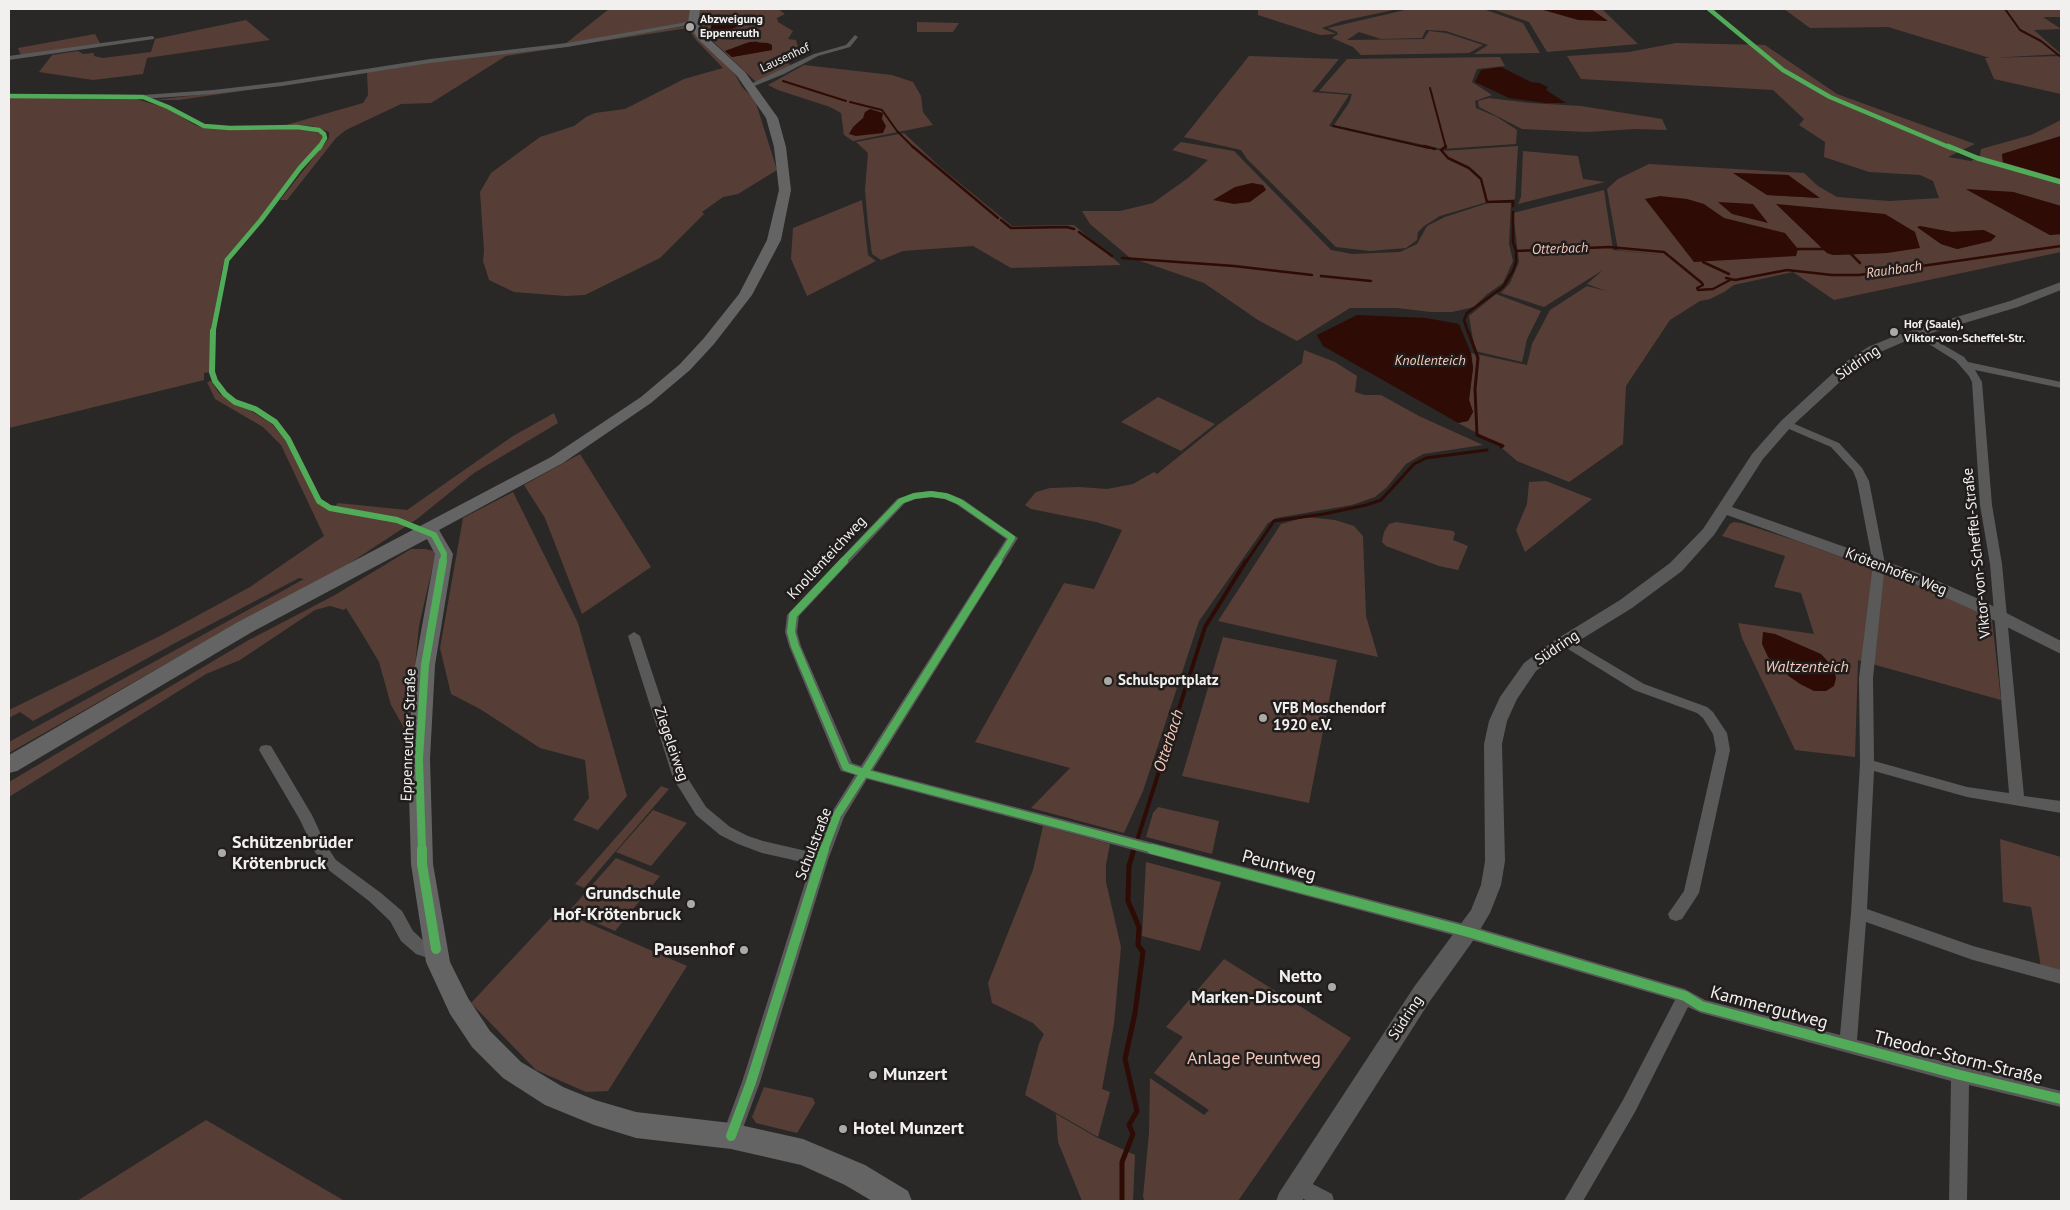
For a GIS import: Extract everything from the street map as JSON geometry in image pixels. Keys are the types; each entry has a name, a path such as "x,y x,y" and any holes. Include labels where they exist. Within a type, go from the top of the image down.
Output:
{"main road":[{"path":"9,765 245,627 557,460 630,411 685,367 732,314 745,295 774,240 786,190 780,147 772,118 750,86 701,37 694,23 695,9"},
{"name":"Eppenreuther Straße","path":"425,531 434,535 444,554 425,665 419,759 422,864 438,962 459,1006 481,1039 512,1070 554,1096 594,1112 636,1125 731,1136 803,1152 854,1175 888,1199"}],"street":[{"path":"9,96 143,97 213,92 282,84 421,62 567,45 694,23"},
{"name":"Lausenhof","path":"750,86 782,73 816,55 848,46 855,36"},
{"path":"9,58 152,38"},
{"name":"Südring","path":"1292,1193 1422,994 1480,913 1491,884 1495,864 1493,744 1498,722 1514,686 1530,667 1565,641 1626,604 1676,567 1709,532 1757,457 1786,424 1849,366 1872,350 1916,332 2014,304 2061,286"},
{"name":"Viktor-von-Scheffel-Straße","path":"1916,332 1950,351 1967,365 1977,382 1986,505 1996,564 2017,800"},
{"path":"1967,365 2061,385"},
{"name":"Kammergutweg","path":"1684,996 1701,1006 1848,1045 1859,913 1867,764 1866,678 1879,564 1863,480 1858,470 1835,445 1786,424"},
{"name":"Knollenteichweg","path":"864,773 846,768 840,756 795,646 791,632 793,614 891,510 901,501 914,496 931,494 946,496 960,502 1012,538"},
{"name":"Krötenhofer Weg","path":"1724,509 1879,564 1975,604 2061,648"},
{"name":"Schulstraße","path":"731,1136 751,1082 820,860 837,815 1012,538"},
{"name":"Ziegeleiweg","path":"634,636 680,778 701,811 726,831 742,840 762,847 820,860"},
{"path":"1565,641 1639,687 1702,710 1708,715 1720,733 1724,743 1723,750 1691,893 1676,914"},
{"path":"266,750 307,819 320,848 331,864 375,897 396,916 407,936 422,949 428,951 436,949"},
{"path":"1867,764 1967,792 2061,807"},
{"name":"Peuntweg","path":"864,773 1468,932 1684,996"},
{"path":"1859,913 1973,953 2061,977"},
{"path":"1573,1201 1637,1091 1684,996"},
{"name":"Theodor-Storm-Straße","path":"1848,1045 1960,1075 2061,1099"},
{"path":"1958,1201 1960,1075"},
{"path":"1292,1193 1325,1201"}],"green space":[{"path":"609,9 692,9 690,21 686,23 565,44"},
{"path":"699,9 778,9 785,14 777,18 778,22 793,31 788,39 796,40 799,51 783,52 781,54 780,57 792,66 759,81 755,81 704,33 698,15","holes":["712,19 734,23 741,26 712,34","756,41 772,50 732,57 725,51"]},
{"path":"1258,9 1398,9 1342,21 1322,28 1336,34 1320,35 1258,15"},
{"path":"1409,9 1483,9 1523,23 1540,53 1474,54 1488,45 1446,31 1426,30 1422,38 1381,39 1359,32 1347,40 1424,39 1429,31 1446,33 1483,45 1469,53 1361,55 1353,47 1332,38 1338,34 1328,28"},
{"path":"1492,9 1602,9 1638,44 1547,52 1529,22"},
{"path":"1784,9 2061,9 2061,17 2043,17 2061,29 2034,30 2061,54 1990,58 1888,27 1810,28"},
{"path":"246,20 270,40 147,58 143,74 93,80 39,72 52,55 78,51 83,54 94,53 94,56 103,58 151,52 155,39"},
{"path":"917,22 959,23 953,32 917,32"},
{"path":"686,26 692,29 736,76 742,87 755,100 777,170 738,194 723,197 702,212 704,214 660,258 585,295 565,296 514,292 489,280 483,261 480,192 491,173 540,137 574,126 595,113 625,109 684,79 723,68 696,40 688,28 506,56 431,103 401,104 346,130 336,138 287,200 280,200 329,138 329,132 312,126 286,125 363,103 368,95 367,73 179,100 153,100 233,91 410,64 538,50"},
{"path":"95,34 101,45 21,56 18,48"},
{"path":"1676,43 1765,45 1837,94 1975,144 1948,157 1971,161 1980,156 1981,149 2031,135 2061,120 2061,136 2002,154 2003,162 2061,179 2061,206 2013,192 1967,190 2050,235 2061,234 2061,252 1834,300 1793,272 1734,285 1710,299 1700,301 1670,320 1626,386 1623,444 1569,482 1517,461 1496,443 1458,423 1468,421 1473,412 1469,400 1473,368 1471,353 1527,365 1532,344 1550,310 1587,286 1606,291 1587,284 1603,270 1544,307 1501,293 1510,283 1519,262 1513,213 1604,190 1613,250 1669,256 1618,250 1607,189 1618,179 1649,164 1804,173 1818,186 1837,197 1889,201 1939,198 1933,181 1920,175 1869,172 1824,157 1825,142 1799,125 1804,119 1773,90 1581,79 1567,56 1629,52","holes":["1734,173 1788,175 1819,198 1767,195","1777,204 1887,253 1833,255 1827,253","1917,227 1952,232 1984,230 1991,241 1957,249 1941,244"]},
{"path":"1249,56 1339,59 1312,92 1349,95 1329,126 1442,151 1518,146 1515,198 1513,201 1487,202 1440,216 1424,226 1418,232 1417,240 1406,248 1370,251 1336,247 1247,159 1241,150 1184,137"},
{"path":"2061,56 2061,94 1994,79 1985,58"},
{"path":"1500,57 1505,66 1477,69 1472,82 1492,95 1475,101 1476,108 1497,117 1517,130 1516,144 1442,149 1334,125 1349,103 1352,94 1319,91 1347,59"},
{"path":"804,65 892,75 913,82 921,96 923,112 933,125 853,141 844,135 841,113 830,107 768,85"},
{"path":"9,97 136,99 167,108 195,125 202,127 229,129 296,128 309,129 322,134 323,138 319,145 298,168 259,220 225,260 211,333 210,372 204,373 204,380 9,428"},
{"path":"1489,98 1581,106 1662,119 1667,130 1635,129 1587,132 1522,129 1479,107 1478,101"},
{"path":"904,133 940,167 1012,226 1074,225 1121,265 1011,268 973,246 903,251 881,260 872,254 868,225 865,190 868,153 856,142"},
{"path":"1181,142 1234,151 1331,250 1352,254 1400,252 1417,244 1427,226 1445,217 1488,203 1511,203 1509,244 1513,261 1503,283 1486,295 1474,307 1452,312 1431,312 1397,308 1350,308 1297,341 1258,320 1204,283 1129,257 1090,224 1082,211 1120,211 1153,203 1188,178 1208,160 1172,150"},
{"path":"1523,151 1578,156 1583,179 1605,182 1518,204 1521,197"},
{"path":"862,200 868,255 876,261 807,296 791,259 793,228"},
{"path":"1496,294 1541,311 1527,339 1522,362 1475,351 1469,316"},
{"path":"1304,350 1335,362 1357,376 1355,392 1365,395 1381,395 1419,416 1483,445 1423,454 1406,464 1387,487 1375,497 1352,505 1276,518 1268,523 1199,621 1143,791 1124,833 1031,808 1070,768 975,742 1064,583 1094,589 1122,530 1096,522 1031,509 1025,505 1036,492 1050,488 1080,487 1107,489 1133,484 1154,472 1157,474 1219,424 1302,363"},
{"path":"211,381 219,393 229,401 251,411 272,424 285,440 313,494 319,502 331,511 338,503 407,510 513,436 554,413 558,423 474,473 417,519 344,567 183,654 9,753 9,742 304,579 299,578 33,721 20,712 9,718 9,710 160,636 250,587 324,536 281,445 263,427 215,399 207,382"},
{"path":"1158,397 1215,424 1181,451 1121,422"},
{"path":"580,454 651,567 582,614 545,518 524,485"},
{"path":"1546,481 1592,499 1525,552 1516,530 1527,504 1529,482"},
{"path":"513,492 578,623 627,796 598,830 573,820 589,798 585,760 540,748 480,709 451,694 440,648 463,518"},
{"path":"1306,517 1335,520 1354,526 1363,536 1366,616 1378,657 1218,621 1281,524"},
{"path":"1396,522 1453,531 1455,533 1453,540 1468,546 1458,570 1439,566 1386,546 1382,542 1384,532 1389,524"},
{"path":"1734,522 1794,540 1902,579 1968,607 1992,620 2001,700 1858,660 1855,757 1795,750 1742,638 1738,623 1814,634 1801,593 1774,587 1785,556 1722,536 1730,524"},
{"path":"411,549 434,551 435,556 419,626 408,735 391,705 379,662 363,635 346,608 344,610 330,606 315,610 240,660 206,674 9,797 9,782 247,641 335,595"},
{"name":"VFB Moschendorf 1920 e.V.","path":"1223,637 1337,660 1309,803 1182,776"},
{"path":"661,786 669,789 584,888 575,884"},
{"path":"1158,807 1219,821 1212,854 1146,837 1153,813"},
{"path":"653,810 687,823 651,866 616,852"},
{"path":"1043,826 1110,844 1106,864 1106,882 1121,947 1114,1024 1102,1089 1110,1092 1098,1137 1025,1095 1039,1044 1044,1034 1033,1023 992,1003 988,983 1033,870"},
{"path":"2000,839 2061,857 2061,971 2041,967 2031,907 2003,902"},
{"path":"616,858 660,876 615,931 569,911"},
{"path":"1146,862 1221,882 1200,951 1142,936"},
{"path":"558,910 687,966 608,1091 586,1092 536,1070 471,1003"},
{"name":"Anlage Peuntweg","path":"1224,959 1351,1038 1238,1201 1145,1201 1143,1197 1149,1133 1150,1078 1204,1115 1209,1110 1154,1073 1183,1037 1166,1027"},
{"path":"764,1087 813,1098 815,1103 797,1133 756,1123 752,1117"},
{"path":"1056,1114 1096,1137 1135,1155 1133,1201 1082,1201 1058,1142"},
{"path":"206,1120 343,1200 77,1201"}],"water":[{"path":"1540,9 1591,9 1608,21 1578,20"},
{"path":"714,18 723,18 741,26 712,34 709,33"},
{"path":"750,42 768,43 772,45 772,50 732,57 725,51"},
{"path":"1501,67 1531,82 1548,87 1546,90 1566,103 1545,103 1509,98 1475,82 1481,70"},
{"path":"870,109 883,113 882,119 886,126 883,133 856,136 849,134 853,127 863,118 865,112"},
{"path":"2061,136 2061,179 2003,162 2002,154"},
{"path":"1733,173 1788,175 1820,198 1767,195"},
{"path":"1252,183 1263,185 1266,190 1250,202 1234,204 1213,200 1235,187"},
{"path":"1966,189 2013,192 2061,206 2061,234 2050,235"},
{"path":"1660,196 1687,199 1704,204 1724,218 1785,233 1798,249 1796,256 1694,262 1645,199"},
{"path":"1718,202 1753,204 1768,223 1732,214"},
{"path":"1776,204 1885,214 1915,232 1920,248 1887,253 1833,255 1827,253"},
{"path":"1917,227 1952,232 1984,230 1996,236 1991,241 1957,249 1941,244"},
{"name":"Knollenteich","path":"1357,315 1426,318 1459,324 1471,353 1473,368 1469,400 1473,412 1468,421 1458,423 1323,346 1317,335"},
{"name":"Waltzenteich","path":"1763,632 1775,634 1821,654 1833,667 1836,678 1834,686 1826,691 1814,691 1790,677 1768,657 1762,644"}],"waterway":[{"path":"2005,9 2020,30 2041,41 2061,57"},
{"path":"783,81 846,101"},
{"path":"1430,88 1446,146"},
{"path":"850,102 882,110 897,131 912,146"},
{"path":"1333,126 1429,148"},
{"path":"912,146 998,218"},
{"path":"1424,146 1435,149"},
{"path":"1446,146 1441,150 1448,158 1469,168 1481,179 1487,202 1513,201 1513,206"},
{"path":"1513,212 1513,242 1516,251"},
{"path":"1001,220 1011,228 1067,227 1074,229"},
{"path":"1079,232 1112,256"},
{"name":"Rauhbach","path":"1876,273 2061,246"},
{"name":"Otterbach","path":"1516,251 1609,247 1664,252 1702,283 1703,285 1697,288 1698,290 1713,289 1730,280"},
{"path":"1798,249 1823,249"},
{"name":"Otterbach","path":"1468,332 1464,320 1467,313 1503,287 1513,271 1516,262 1516,251"},
{"path":"1851,254 1860,263"},
{"path":"1122,258 1234,266 1312,275"},
{"name":"Rauhbach","path":"1703,262 1729,274"},
{"name":"Rauhbach","path":"1866,267 1876,273"},
{"name":"Rauhbach","path":"1726,278 1735,280 1787,270 1832,275 1859,275 1876,273"},
{"path":"1321,276 1371,281"},
{"name":"Otterbach","path":"1468,331 1478,358 1475,389 1477,435 1503,446 1501,447"},
{"name":"Otterbach","path":"1246,562 1274,521 1324,514 1366,505 1381,500 1414,464 1426,458 1487,450"},
{"name":"Otterbach","path":"1134,850 1205,627 1246,561"},
{"name":"Otterbach","path":"1122,1201 1122,1162 1133,1134 1129,1125 1137,1111 1125,1059 1135,1013 1143,952 1138,945 1139,927 1128,901 1129,866 1134,849"}],"cycle path":[{"path":"1709,9 1783,70 1830,97 1977,158 2061,182"},
{"path":"9,96 143,97 168,107 204,126 230,128 297,127 319,130 324,134 325,138 321,145 300,168 261,220 227,260 213,332 212,372 215,381 225,394 235,402 255,409 275,422 288,439 319,501 330,508 397,520 425,531 434,535 444,554 425,665 419,759 422,864 436,949"},
{"path":"731,1136 751,1082 820,860 837,815 864,773 945,646 1012,538 960,502 946,496 931,494 914,496 901,501 793,615 791,632 795,646 846,767 864,773 1468,932 1685,996 1701,1006 1960,1075 2061,1099"}],"place":[{"name":"Abzweigung Eppenreuth","path":"690,27"},
{"name":"Hof (Saale), Viktor-von-Scheffel-Str.","path":"1894,332"},
{"name":"Schulsportplatz","path":"1108,681"},
{"name":"VFB Moschendorf 1920 e.V.","path":"1263,718"},
{"name":"Schützenbrüder Krötenbruck","path":"222,853"},
{"name":"Grundschule Hof-Krötenbruck","path":"691,904"},
{"name":"Pausenhof","path":"744,950"},
{"name":"Netto Marken-Discount","path":"1332,987"},
{"name":"Munzert","path":"873,1075"},
{"name":"Hotel Munzert","path":"843,1129"}]}
